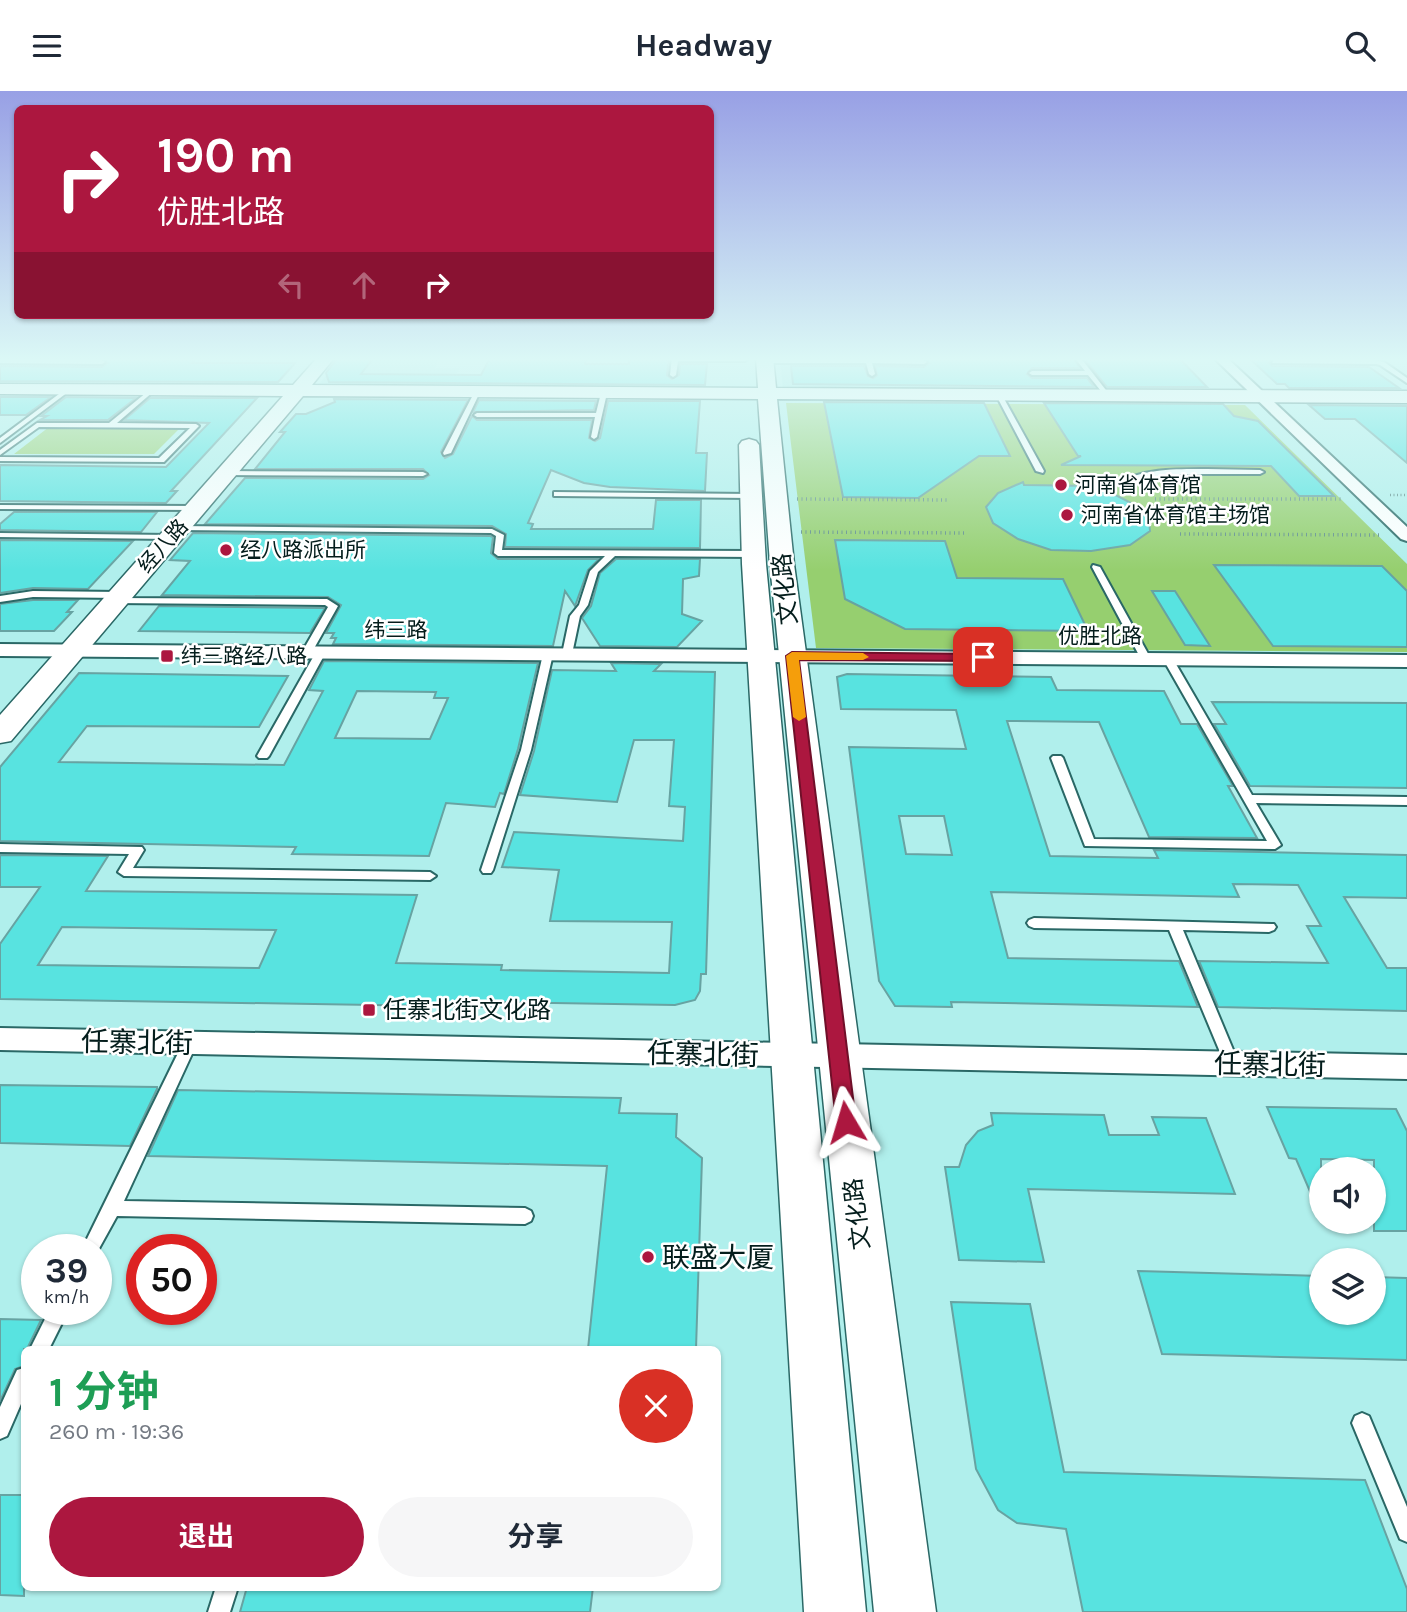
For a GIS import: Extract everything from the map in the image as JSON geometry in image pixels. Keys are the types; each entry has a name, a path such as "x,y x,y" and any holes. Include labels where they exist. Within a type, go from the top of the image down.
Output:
{"street":[{"name":"经八路","path":"0,734 266,428"},
{"name":"文化路","path":"759,428 777,656 838,1056 905,1612"},
{"path":"1294,428 1407,536"},
{"name":"纬三路","path":"0,650 777,656"},
{"name":"文化路","path":"777,656 791,1056 835,1612"},
{"name":"优胜北路","path":"777,656 1407,661"},
{"name":"任寨北街","path":"0,1039 1407,1067"}],"lane":[{"path":"0,440 17,428"},
{"path":"0,453 33,428"},
{"path":"0,459 161,460 194,428"},
{"path":"446,453 459,428"},
{"path":"594,437 596,428"},
{"path":"1017,428 1040,471"},
{"path":"1121,484 1139,476 1159,472 1260,472"},
{"path":"226,473 423,474"},
{"path":"557,494 763,497"},
{"path":"0,513 4,507 196,508"},
{"path":"0,535 492,531 500,534 498,553 612,554 766,543"},
{"path":"487,870 558,654 575,616 583,605 594,571 612,554"},
{"path":"1096,567 1146,659"},
{"path":"0,599 33,594 327,603 333,606 314,652 263,756"},
{"path":"1057,758 1089,843 1275,845 1168,659"},
{"path":"1249,799 1407,801"},
{"path":"0,848 138,850 124,872 430,876"},
{"path":"1034,923 1269,927"},
{"path":"1174,925 1232,1064"},
{"path":"98,1234 190,1043"},
{"path":"112,1208 525,1216"},
{"path":"41,1346 52,1325"},
{"path":"0,1429 21,1384"},
{"path":"1362,1423 1407,1532"},
{"path":"219,1612 226,1591"}],"path":[{"path":"763,497 950,500"},
{"path":"1155,499 1368,499"},
{"path":"766,543 964,533"},
{"path":"1180,534 1407,536"}],"green space":[{"path":"48,428 180,428 154,454 14,454"},
{"name":"河南省体育馆","path":"789,428 1268,428 1407,564 1407,652 816,648"}],"building":[{"path":"204,428 229,428 171,491 177,491 166,503 0,501 0,465 166,467"},
{"path":"284,428 453,428 441,452 445,458 453,454 466,428 591,428 589,438 595,441 600,438 602,428 698,428 696,453 707,453 705,491 610,487 584,483 551,470 528,523 533,524 531,529 653,529 656,500 701,500 700,548 505,547 506,534 492,526 205,524 245,478 423,479 429,475 423,469 255,469 285,432 280,432"},
{"path":"829,428 996,428 1010,456 979,456 918,498 843,497"},
{"path":"1060,428 1265,428 1334,496 1299,496 1271,466 1061,465 1081,456 1078,456"},
{"path":"1366,428 1407,428 1407,463"},
{"name":"河南省体育馆主场馆","path":"1023,482 1024,485 1098,486 1139,507 1149,519 1150,531 1130,545 1091,551 1051,550 1018,539 993,523 986,507 998,493"},
{"path":"14,512 157,512 141,532 0,530 0,524"},
{"path":"193,533 490,536 493,537 491,553 498,559 599,559 588,570 575,606 565,591 553,646 333,644 336,638 331,638 334,633 326,633 341,605 328,597 162,595 190,561 170,560"},
{"path":"0,540 133,541 88,589 33,588 0,593"},
{"path":"835,540 945,541 957,578 1063,579 1088,631 905,629 845,599"},
{"path":"616,559 700,559 699,576 683,579 682,614 702,621 677,647 600,646 582,618 591,606 600,573"},
{"path":"1214,565 1382,566 1407,591 1407,647 1273,646"},
{"path":"1152,591 1175,591 1210,646 1185,645"},
{"path":"33,600 78,600 67,612 72,612 54,631 0,631 0,604"},
{"path":"159,606 325,608 310,633 139,631"},
{"path":"324,661 538,663 518,749 504,794 500,793 495,807 446,803 429,856 292,854 296,847 0,841 0,767 79,673 288,676 259,727 87,726 59,762 284,765 323,691 309,690","holes":["357,691 436,692 434,698 448,698 430,739 335,738"]},
{"path":"611,663 661,664 654,671 715,672 706,974 701,974 700,991 695,1000 675,1005 494,1002 493,1007 0,999 0,944 40,887 0,887 0,855 108,856 86,891 417,895 396,963 502,965 501,970 669,973 672,922 550,921 559,870 502,867 514,832 683,841 685,807 669,806 674,740 634,740 617,802 520,795 534,751 552,670 616,671","holes":["62,927 276,930 259,968 38,965"]},
{"path":"847,674 1051,677 1057,690 1164,691 1181,724 1197,724 1233,786 1228,786 1257,838 1149,837 1099,722 1007,721 1050,856 1158,858 1154,850 1407,855 1407,898 1344,897 1387,968 1407,968 1407,1011 1218,1007 1199,961 1328,963 1307,926 1321,926 1298,885 1233,884 1239,897 991,892 1008,958 1179,961 1198,1007 951,1002 952,1007 895,1006 879,981 849,747 966,749 956,710 841,709 837,677","holes":["899,816 944,816 952,855 906,854"]},
{"path":"1212,702 1407,703 1407,788 1250,786 1214,724 1226,724"},
{"path":"0,1085 157,1089 130,1146 0,1143"},
{"name":"联盛大厦","path":"178,1090 621,1098 619,1113 677,1114 676,1137 702,1158 696,1346 588,1346 607,1166 148,1156"},
{"path":"1267,1107 1396,1109 1407,1131 1407,1231 1386,1231 1386,1157 1309,1157 1309,1189 1296,1159 1289,1158"},
{"path":"991,1113 1104,1115 1109,1135 1159,1135 1152,1117 1206,1118 1235,1194 1028,1189 1044,1262 959,1260 945,1167 959,1167 966,1145 978,1131 993,1125"},
{"path":"1138,1271 1309,1276 1309,1325 1386,1325 1386,1277 1407,1278 1407,1360 1162,1354"},
{"path":"951,1302 1030,1304 1064,1472 1365,1480 1407,1589 1407,1612 1083,1612 1066,1529 1017,1523 998,1510 976,1469"},
{"path":"0,1319 21,1320 21,1325 39,1325 28,1346 21,1346 21,1367 15,1369 0,1401"},
{"path":"0,1495 21,1495 21,1591 24,1591 24,1596 0,1595"},
{"path":"246,1591 593,1591 590,1612 240,1612"}],"slow traffic":[{"path":"799,717 792,656 863,657"}],"place":[{"name":"河南省体育馆","path":"1061,485"},
{"name":"河南省体育馆主场馆","path":"1067,515"},
{"name":"经八路派出所","path":"226,550"},
{"name":"纬三路经八路","path":"167,656"},
{"name":"任寨北街文化路","path":"369,1010"},
{"name":"联盛大厦","path":"648,1257"}],"route":[{"path":"846,1122 792,656 983,657"}]}
